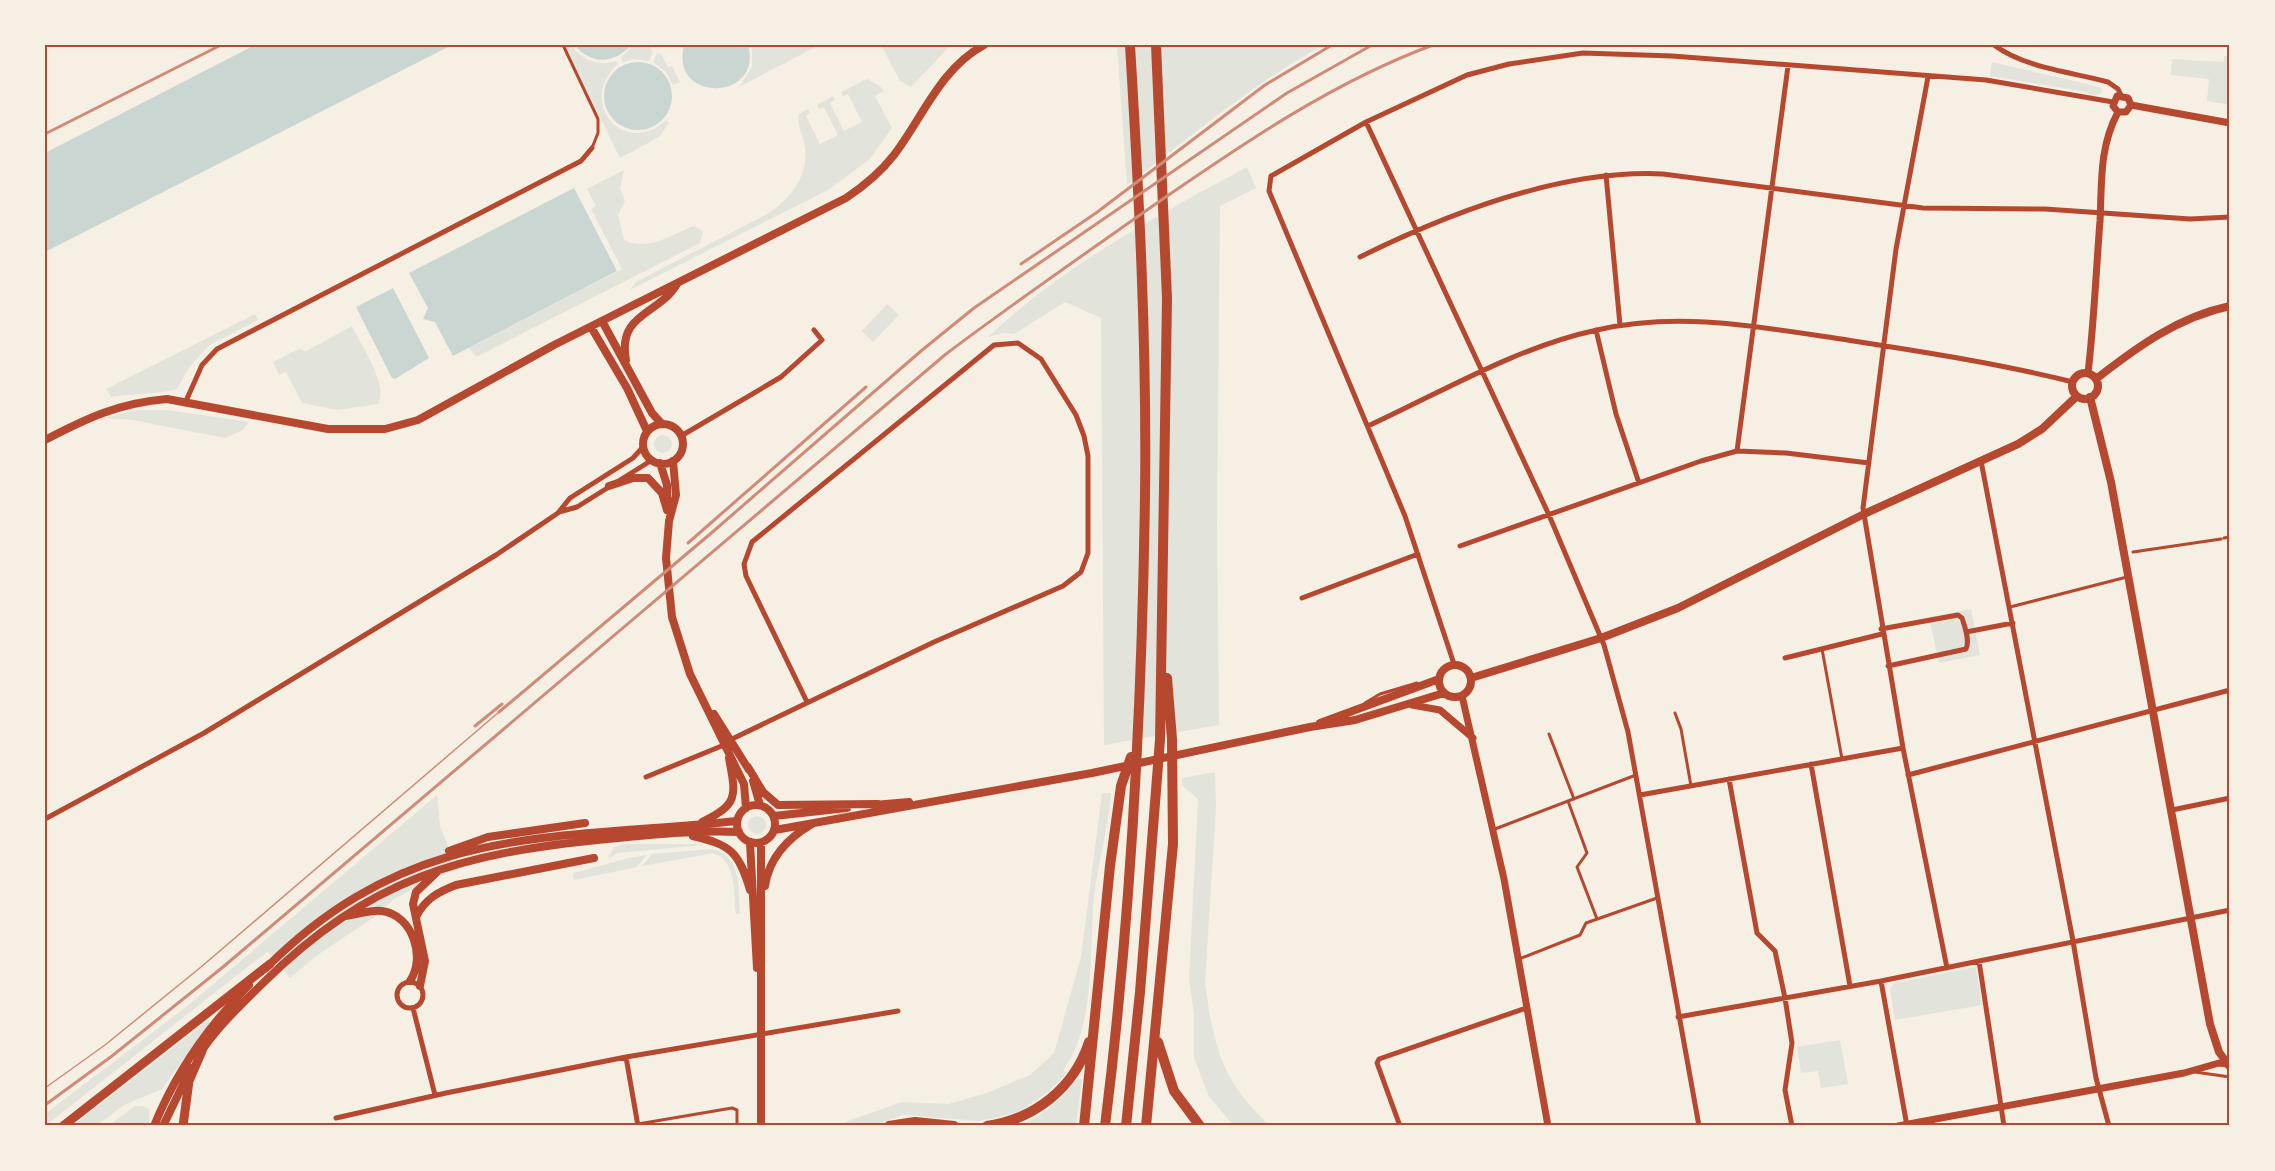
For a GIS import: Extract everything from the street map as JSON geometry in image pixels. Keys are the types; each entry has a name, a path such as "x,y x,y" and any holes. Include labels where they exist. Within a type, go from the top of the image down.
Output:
{"highway":[{"path":"1105,1126 1120,988 1134,784 1145,496 1140,258 1130,45"},
{"path":"1126,1126 1140,992 1160,740 1167,298 1156,45"},
{"path":"1146,1126 1173,844 1172,739 1162,623"},
{"path":"1084,1126 1110,866 1121,786 1136,743"},
{"path":"63,1126 270,964"},
{"path":"987,1126 1004,1124 1025,1115 1048,1101 1061,1089 1083,1060 1095,1019"},
{"path":"1156,1036 1174,1091 1200,1126"},
{"path":"183,1126 189,1081 202,1051"},
{"path":"889,1126 915,1122 954,1126"}],"main road":[{"path":"45,440 124,404 167,399 328,429 385,429 418,420 452,404 602,321 846,198 865,186 895,153 940,84 958,63 984,45"},
{"path":"627,366 625,340 629,327 642,313 669,298 678,283"},
{"path":"2096,379 2144,343 2169,328 2211,310 2230,306"},
{"path":"602,321 652,413 662,424 671,426 681,436 682,447 673,461 676,495 669,521 666,558 672,617 681,649 744,784 746,808 737,821 739,832 750,843 761,1012"},
{"path":"591,327 627,388 648,431 643,447 656,462 667,485 667,510"},
{"path":"2077,396 2073,390 2073,382 2077,376 2088,373 2096,379 2097,388 2090,397"},
{"path":"1471,678 1601,638 1728,585 1864,514 2018,444 2042,429 2077,396 2090,397"},
{"path":"2090,397 2103,440 2210,1024 2218,1052 2229,1066"},
{"path":"648,431 662,424"},
{"path":"656,462 673,461"},
{"path":"609,486 633,477 648,478 662,493 669,521"},
{"path":"1310,727 1439,679 1444,669 1454,664 1465,668 1471,678 1470,689 1462,696 1452,697 1444,693 1439,679"},
{"path":"701,695 732,740 763,792 778,805 915,803 1092,773 1310,727 1338,724 1444,693"},
{"path":"699,824 722,812 732,802 734,793 726,748"},
{"path":"748,767 760,805 774,816 878,804"},
{"path":"775,830 915,803"},
{"path":"746,808 760,805"},
{"path":"750,843 761,843 772,836 775,830 774,816"},
{"path":"412,869 456,854 522,839 737,821"},
{"path":"761,1126 761,1012 765,883 773,860 791,838 817,821"},
{"path":"154,1126 164,1100 192,1052 234,1000 270,964 342,904 448,851 488,837 585,823"},
{"path":"163,1126 185,1077 221,1026 278,969 319,933 372,898 441,868 491,854 685,834 739,832"},
{"path":"685,834 713,841 733,851 744,870 753,903"},
{"path":"761,843 763,912"},
{"path":"416,917 422,905 436,893 456,885 594,858"},
{"path":"420,986 425,961 413,904 416,892 441,868"},
{"path":"344,916 380,910 394,914 405,923 418,959 415,973 410,981"}],"street":[{"path":"1994,45 2006,53 2029,62 2108,82 2118,89 2121,95 2128,98 2131,105"},
{"path":"1454,664 1418,554 1368,426 1269,191 1271,176 1366,122 1467,75 1550,57 1584,53 1672,56 1998,82 2113,102"},
{"path":"1737,451 1788,66"},
{"path":"1928,78 1882,346 1864,514 1902,748 1947,968"},
{"path":"2113,102 2121,95"},
{"path":"2088,373 2104,150 2118,112 2113,102"},
{"path":"2118,112 2126,112 2131,105"},
{"path":"2131,105 2230,123"},
{"path":"1366,122 1549,515 1601,638 1616,682 1640,795 1699,1126"},
{"path":"186,401 202,365 217,349 580,161 592,148"},
{"path":"1360,257 1417,229 1558,183 1606,175 1663,174 1905,206 2190,219 2230,217"},
{"path":"1606,175 1620,325"},
{"path":"1368,426 1541,346 1620,325 1706,320 1882,346 2073,382"},
{"path":"681,436 781,377 822,340 814,330"},
{"path":"1596,330 1616,414 1639,483"},
{"path":"732,740 934,642 1063,586 1081,572 1088,553 1088,456 1084,436 1076,415 1041,359 1032,350 1018,343 994,345 752,542 744,564 747,576 807,702"},
{"path":"558,513 570,498 633,458 643,447"},
{"path":"1460,546 1737,451 1786,453 1869,463"},
{"path":"1981,461 2099,1089 2109,1126"},
{"path":"45,819 150,764 273,693 496,555 558,513 577,507 609,486 656,462"},
{"path":"1302,598 1418,554"},
{"path":"1785,658 1882,632 1958,615 1962,618 1968,645 1966,649 1888,666"},
{"path":"1966,632 2013,623"},
{"path":"1908,776 2230,690"},
{"path":"1462,696 1493,830 1519,959 1548,1126"},
{"path":"1403,706 1416,704 1440,710 1473,738"},
{"path":"646,777 726,748"},
{"path":"1640,795 1902,748"},
{"path":"1811,764 1850,986"},
{"path":"1729,779 1757,933 1775,951 1785,998 1792,1042 1792,1058 1785,1090 1791,1126"},
{"path":"2172,810 2230,798"},
{"path":"1678,1017 1881,981 2230,910"},
{"path":"1979,961 2004,1126"},
{"path":"410,981 420,986 422,1000 413,1008 401,1005 396,997 401,984 410,981"},
{"path":"1881,981 1904,1126 2184,1073 2219,1063 2229,1066"},
{"path":"413,1008 435,1095"},
{"path":"1400,1126 1377,1064 1379,1059 1526,1008"},
{"path":"336,1118 435,1095 626,1057 898,1011"},
{"path":"626,1057 638,1125"}],"lane":[{"path":"563,45 598,119 598,133 592,148"},
{"path":"2133,552 2230,537"},
{"path":"2010,607 2128,576"},
{"path":"1822,649 1842,759"},
{"path":"1675,713 1681,729 1691,786"},
{"path":"1550,734 1574,798"},
{"path":"1493,830 1636,776"},
{"path":"1568,801 1587,853 1578,867 1597,919"},
{"path":"1519,959 1580,935 1586,923 1657,898"},
{"path":"2184,1073 2204,1072 2230,1077"},
{"path":"638,1125 732,1108 737,1110 737,1126"}],"shaded area":[{"path":"255,45 452,45 45,252 45,153"},
{"path":"565,45 571,45 580,55 597,63 616,61 618,64 606,79 602,95 604,109 611,121 622,130 636,133 651,130 666,120 669,123 659,137 620,158"},
{"path":"575,45 631,45 618,56 603,60 588,56"},
{"path":"633,45 648,45 653,52 649,61 634,59 623,62 621,58"},
{"path":"684,45 748,45 749,63 743,77 731,85 716,88 702,86 690,78 683,64"},
{"path":"752,45 819,45 739,87 752,67"},
{"path":"881,45 951,45 911,87 900,81"},
{"path":"1117,45 1324,45 1247,93 1127,185"},
{"path":"657,53 662,55 668,67 672,66 680,82 673,85 666,72 653,62"},
{"path":"2224,56 2230,56 2230,105 2207,101 2209,79 2171,75 2172,59 2224,62"},
{"path":"638,62 651,65 662,72 669,83 672,96 669,109 662,120 651,127 638,130 625,127 614,120 607,109 604,96 607,83 614,72 625,65"},
{"path":"1992,62 2091,85 2101,88 2102,93 2092,96 2086,92 1990,76"},
{"path":"867,79 884,91 875,96 892,128 870,159 828,190 630,290 636,282 771,212 780,205 794,190 803,173 805,153 799,114 808,109 810,113 806,116 820,144 838,135 824,107 819,109 817,105 833,96 835,100 830,103 844,131 862,122 848,94 843,96 841,92"},
{"path":"1247,167 1256,188 1220,206 1217,522 1219,725 1104,745 1101,318 1065,302 1014,334 1004,333 988,337 1047,287 1112,243"},
{"path":"624,170 620,189 625,201 618,215 624,240 642,244 651,243 694,226 703,231 700,243 476,357 469,348 622,269 591,209 596,206 587,189"},
{"path":"574,188 617,271 453,356 435,322 423,319 428,308 409,273"},
{"path":"393,288 429,358 395,379 392,378 356,307"},
{"path":"887,304 899,315 873,342 862,331"},
{"path":"255,314 258,320 208,346 189,368 177,389 111,397 106,389"},
{"path":"352,326 377,376 380,387 378,404 338,410 302,403 286,372 279,375 273,362 299,349 306,351"},
{"path":"138,410 168,410 249,422 243,430 225,438 132,420 104,418"},
{"path":"663,435 669,438 672,444 669,450 663,453 657,450 654,444 657,438"},
{"path":"1971,609 1980,655 1939,663 1929,617"},
{"path":"1215,772 1216,806 1205,983 1207,997 1215,1039 1224,1066 1242,1095 1269,1126 1234,1126 1208,1095 1194,1058 1194,1015 1189,979 1198,799 1182,785 1182,778"},
{"path":"1102,793 1111,793 1094,897 1086,1011 1074,1053 1063,1070 1067,1073 1048,1092 1020,1111 999,1117 979,1121 903,1115 873,1126 841,1126 848,1121 902,1102 948,1104 987,1093 1030,1075 1054,1053 1081,957"},
{"path":"437,795 440,825 457,870 440,875 394,899 376,916 319,954 290,978 268,951 45,1126 45,1114 186,1007"},
{"path":"753,816 761,816 766,821 764,832 753,834 748,829 748,821"},
{"path":"624,844 703,845 618,853 608,859 614,847"},
{"path":"711,849 721,852 733,865 738,883 740,913 736,914 734,888 727,863 714,853 642,866 652,854"},
{"path":"647,855 637,867 574,880 573,873"},
{"path":"1976,967 1982,1005 1895,1020 1890,989 1894,983"},
{"path":"209,1020 209,1024 162,1089 124,1105 96,1126 72,1126"},
{"path":"1840,1040 1848,1084 1821,1088 1818,1071 1801,1073 1797,1047"},
{"path":"1077,1079 1082,1079 1076,1126 1018,1126 1051,1107"},
{"path":"135,1106 149,1109 150,1126 108,1126"}],"tram line":[{"path":"45,1088 105,1045 201,967 499,712"}],"railway":[{"path":"45,134 221,45"},
{"path":"1021,264 1096,213 1265,85 1332,45"},
{"path":"499,712 974,308 1287,93 1372,45"},
{"path":"45,1105 112,1056 223,967 946,354 1157,203 1256,136 1360,77 1433,45"},
{"path":"688,543 866,387"},
{"path":"475,726 502,704"}]}
